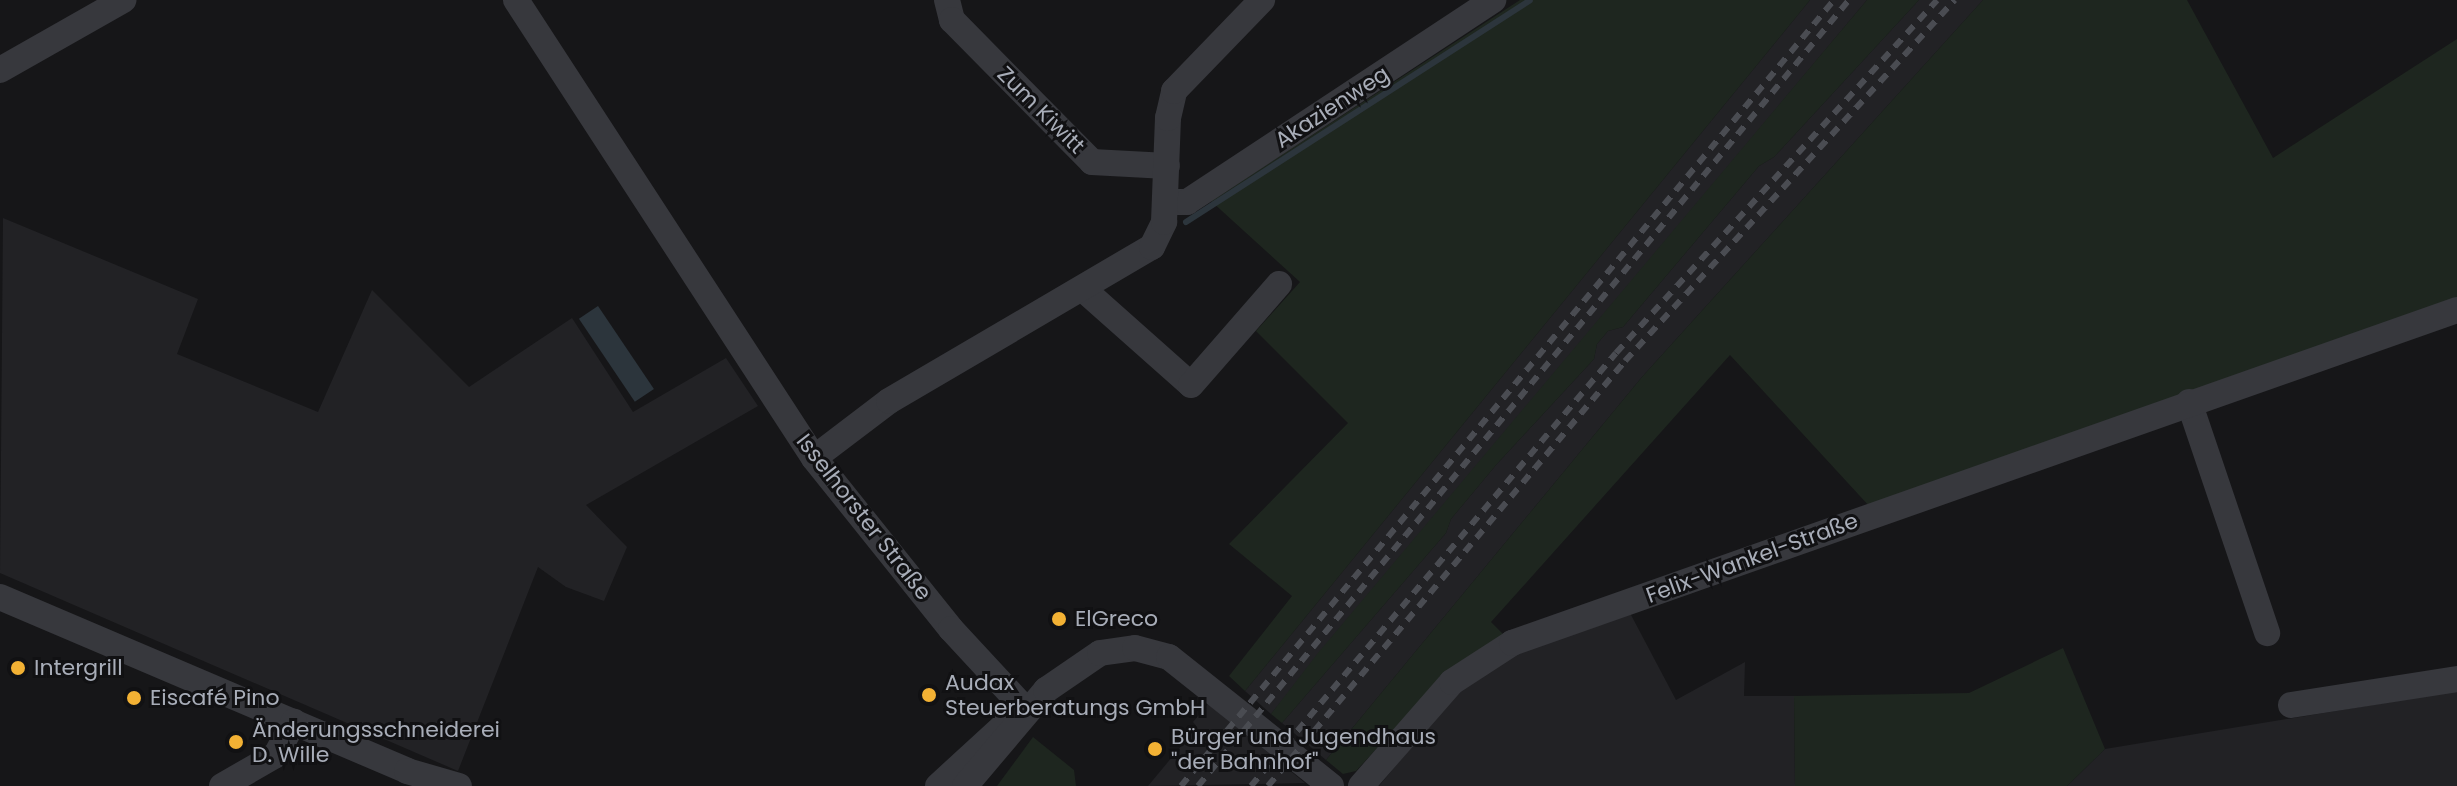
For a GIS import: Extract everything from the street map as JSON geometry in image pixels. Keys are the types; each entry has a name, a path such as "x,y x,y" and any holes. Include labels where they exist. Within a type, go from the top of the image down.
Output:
{"street":[{"path":"0,70 123,0"},
{"name":"Isselhorster Straße","path":"516,0 814,458 951,629 1023,712"},
{"name":"Zum Kiwitt","path":"947,0 952,20 1092,162 1167,166"},
{"path":"814,458 889,401 1152,247 1167,202 1168,118 1174,91 1262,0"},
{"name":"Akazienweg","path":"1167,202 1187,202 1493,0"},
{"path":"1083,289 1191,385 1279,284"},
{"name":"Felix-Wankel-Straße","path":"1361,786 1452,682 1512,643 2457,310"},
{"path":"2189,402 2267,633"},
{"path":"0,597 407,771 459,786"},
{"path":"938,786 999,726 1023,712 1100,653 1135,648 1169,657 1331,786"},
{"path":"2291,705 2457,679"},
{"path":"965,786 1010,737 1023,712"},
{"path":"222,786 276,755 294,721"},
{"path":"407,771 430,786"}],"shaded area":[{"path":"1520,0 1810,0 1245,691 1229,676 1292,596 1229,544 1348,423 1256,331 1300,282 1211,201"},
{"path":"1810,0 1867,0 1271,714 1245,691"},
{"path":"1867,0 1919,0 1774,157 1759,166 1623,327 1608,331 1597,344 1594,359 1496,465 1451,519 1446,533 1282,723 1271,714 1318,653"},
{"path":"1919,0 1983,0 1642,377 1326,760 1282,723 1446,533 1451,519 1496,465 1594,359 1597,344 1608,331 1623,327 1759,166 1774,157"},
{"path":"1983,0 2187,0 2273,158 2457,39 2457,298 1870,507 1730,355 1491,622 1504,635 1445,674 1356,771 1343,774 1326,760 1642,377"},
{"path":"3,218 198,299 177,354 318,412 372,290 469,387 572,318 633,412 726,358 758,406 586,505 627,547 604,601 566,587 538,567 458,771 0,573"},
{"path":"598,306 654,389 635,402 579,319"},
{"path":"1630,613 1676,700 1745,662 1744,696 1794,696 1795,786 1379,786 1456,693 1517,653"},
{"path":"2063,648 2105,749 2067,786 1795,786 1794,696 1969,693"},
{"path":"2457,691 2457,786 2067,786 2105,749"},
{"path":"1208,704 1305,783 1148,786 1197,727 1193,722"},
{"path":"1033,737 1074,770 1076,786 997,786"}],"waterway":[{"path":"1186,222 1530,0"}],"railway":[{"path":"1181,786 1834,0"},
{"path":"1198,786 1849,0"},
{"path":"1251,786 1616,353 1937,0"},
{"path":"1268,786 1625,361 1955,0"}],"place":[{"name":"ElGreco","path":"1059,619"},
{"name":"Intergrill","path":"18,668"},
{"name":"Audax Steuerberatungs GmbH","path":"929,695"},
{"name":"Eiscafé Pino","path":"134,698"},
{"name":"Änderungsschneiderei D. Wille","path":"236,742"},
{"name":"Bürger und Jugendhaus \"der Bahnhof\"","path":"1155,749"}]}
